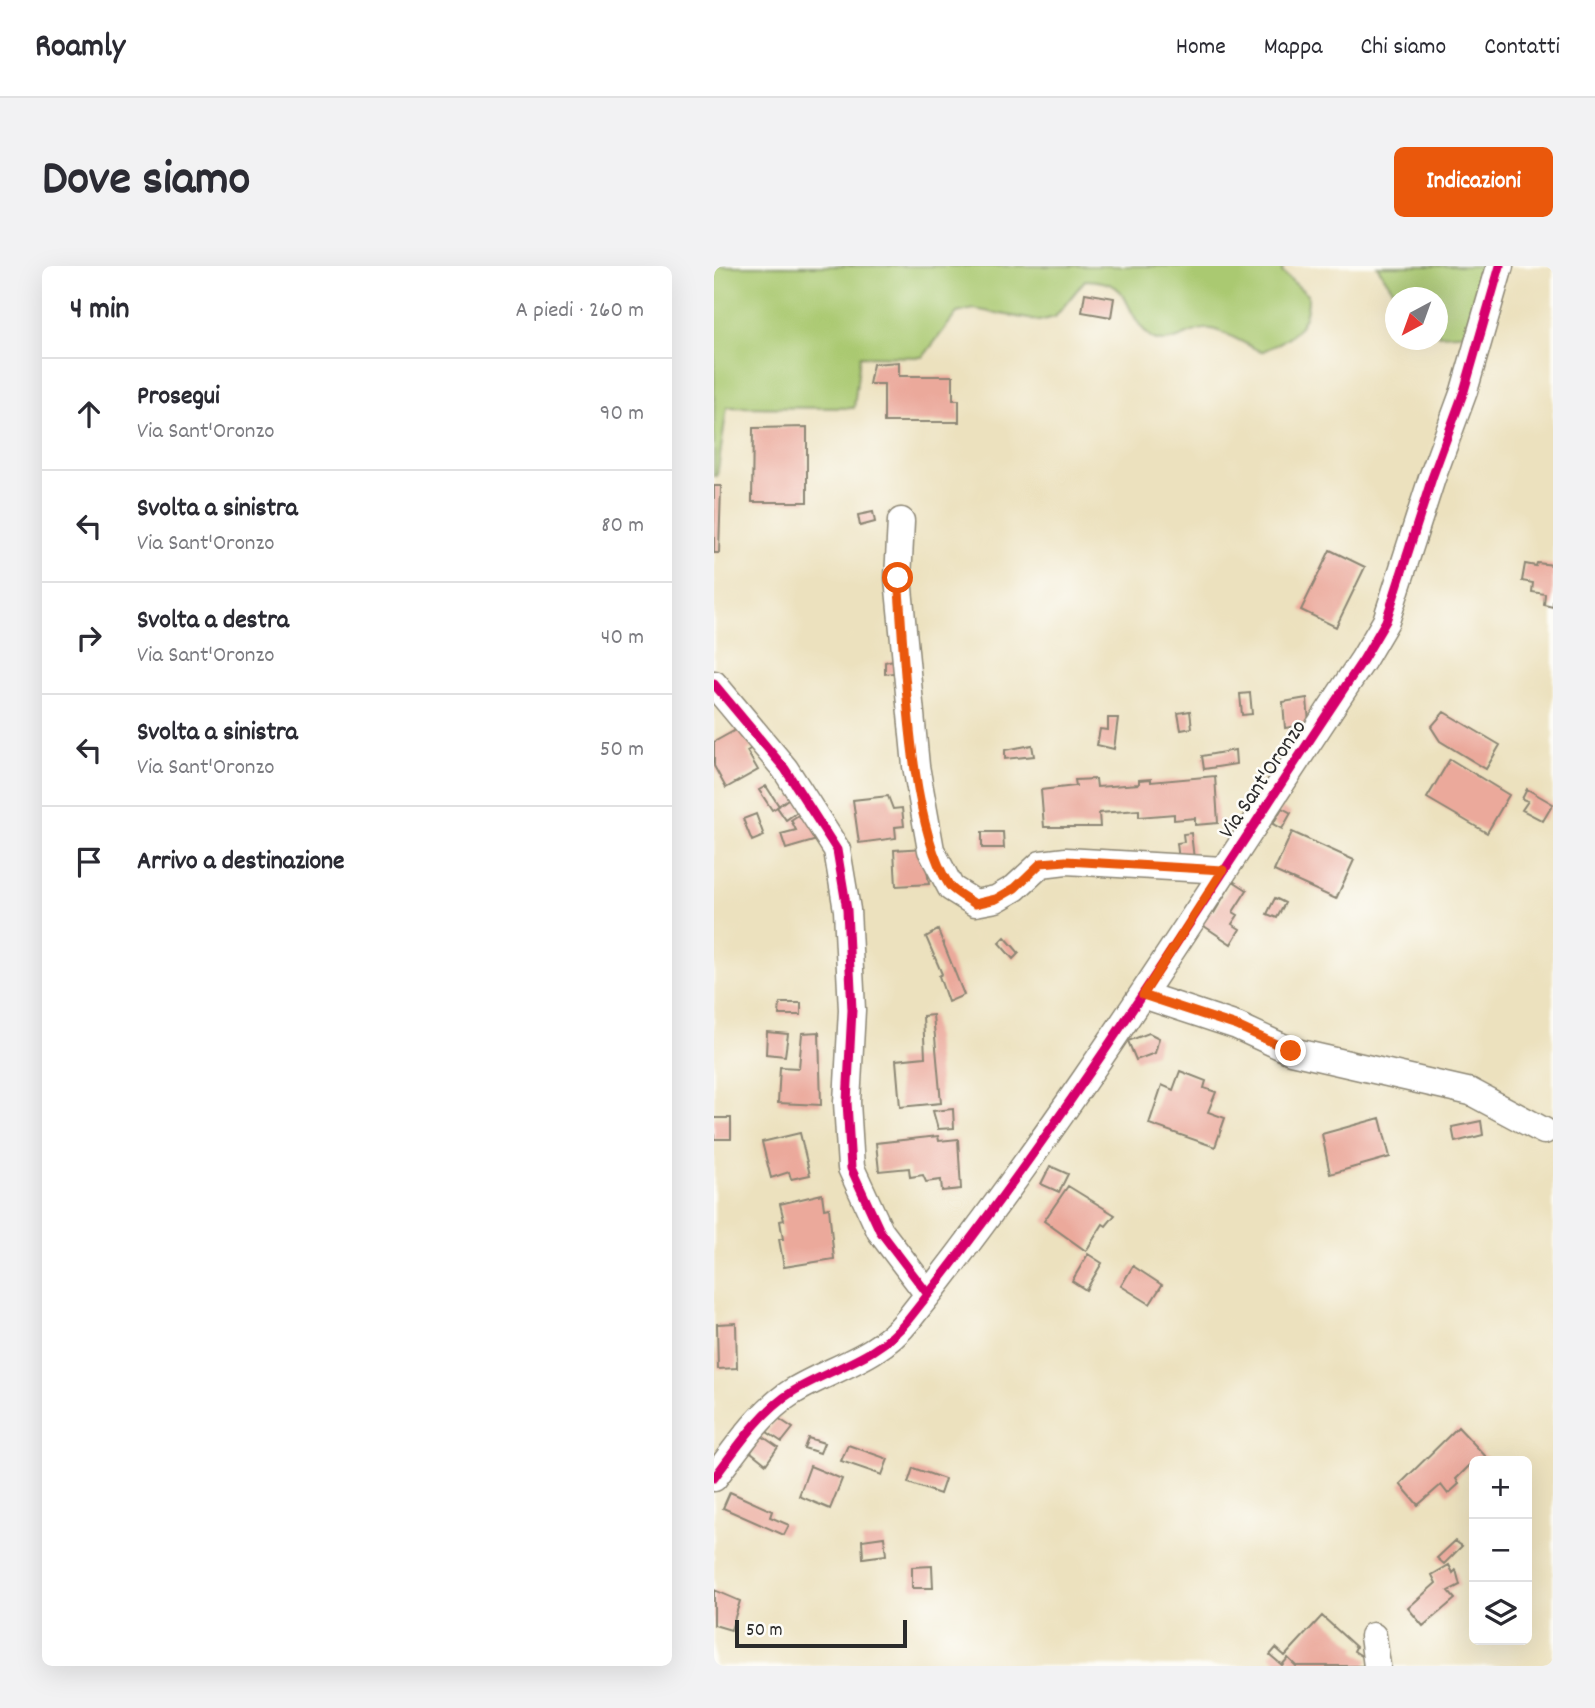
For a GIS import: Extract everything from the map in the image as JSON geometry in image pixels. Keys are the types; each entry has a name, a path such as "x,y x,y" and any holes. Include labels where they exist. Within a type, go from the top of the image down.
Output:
{"street":[{"name":"Via Sant'Oronzo","path":"714,1478 745,1437 791,1393 850,1366 906,1322 1042,1143 1143,995 1386,621 1432,478 1464,391 1500,266"},
{"name":"Via Sant'Oronzo","path":"901,521 898,578 916,765 931,850 951,888 975,904 996,899 1015,888 1041,863 1066,861 1223,870"},
{"path":"714,684 785,769 837,850 847,910 851,985 847,1102 851,1168 880,1231 928,1293"},
{"path":"1143,995 1237,1026 1291,1051 1471,1092 1544,1131"},
{"path":"1374,1636 1377,1666"}],"green space":[{"path":"714,266 1283,266 1282,272 1308,295 1301,325 1288,337 1261,352 1211,329 1196,331 1168,341 1154,339 1142,328 1122,294 1110,284 1100,281 1085,280 1055,317 1039,321 974,309 957,313 923,357 860,356 854,408 727,407 717,476 714,476"},
{"path":"1377,266 1494,266 1476,333 1448,334 1448,287 1391,287"}],"building":[{"path":"1085,293 1114,298 1111,317 1082,312"},
{"path":"899,362 899,376 953,376 953,400 959,400 959,422 884,422 884,384 869,384 873,364"},
{"path":"807,427 807,502 752,502 753,428"},
{"path":"714,486 721,486 719,553 714,553"},
{"path":"873,512 875,522 860,526 858,515"},
{"path":"1330,550 1365,567 1336,627 1301,610"},
{"path":"1537,563 1553,565 1553,607 1544,605 1545,594 1532,592 1533,583 1522,581 1525,564 1536,566"},
{"path":"901,658 902,672 885,674 885,662"},
{"path":"1250,693 1252,714 1242,715 1240,694"},
{"path":"1307,698 1309,724 1285,728 1283,702"},
{"path":"1190,711 1192,728 1181,730 1178,713"},
{"path":"1444,712 1500,745 1486,769 1440,741 1431,727"},
{"path":"1108,718 1118,718 1114,749 1097,745 1100,729 1108,730"},
{"path":"741,727 752,748 747,751 758,770 726,788 714,766 714,742"},
{"path":"1032,745 1034,756 1005,759 1005,750"},
{"path":"1235,750 1236,764 1204,769 1202,756"},
{"path":"1450,759 1509,795 1487,833 1427,798"},
{"path":"1215,776 1218,823 1195,825 1195,818 1174,820 1174,814 1139,817 1139,810 1099,813 1100,827 1044,827 1041,790 1076,786 1075,780 1096,779 1097,787 1139,784 1139,780 1151,779 1151,782"},
{"path":"766,786 779,806 772,810 759,790"},
{"path":"1527,789 1553,804 1543,821 1522,810 1528,801 1522,799"},
{"path":"795,794 804,807 786,820 777,807"},
{"path":"888,796 893,809 902,808 904,826 895,827 896,838 859,843 853,800"},
{"path":"1282,808 1291,813 1282,829 1273,824"},
{"path":"806,810 824,838 786,849 781,834 796,830 791,820"},
{"path":"756,814 764,836 752,841 743,819"},
{"path":"982,832 1003,832 1004,848 982,848"},
{"path":"1292,832 1354,860 1336,899 1274,871"},
{"path":"1191,833 1194,859 1179,860 1177,843 1184,842 1183,834"},
{"path":"924,848 929,884 896,886 894,850"},
{"path":"1233,881 1247,890 1233,912 1238,915 1232,924 1240,929 1231,944 1201,924 1210,910 1214,913"},
{"path":"1275,898 1285,903 1277,918 1267,914"},
{"path":"938,930 964,995 948,1002 939,976 942,974 926,937"},
{"path":"1005,937 1019,953 1013,959 999,943"},
{"path":"780,1003 801,1003 801,1015 779,1015"},
{"path":"933,1015 941,1103 900,1107 896,1060 925,1057 923,1016"},
{"path":"767,1032 788,1034 785,1056 766,1054"},
{"path":"819,1032 821,1105 778,1103 780,1067 799,1068 802,1033"},
{"path":"1149,1033 1159,1038 1155,1053 1136,1060 1128,1041"},
{"path":"1180,1071 1206,1081 1204,1088 1216,1092 1208,1112 1225,1118 1215,1147 1149,1124 1162,1085 1173,1090"},
{"path":"953,1109 954,1128 938,1129 933,1111"},
{"path":"714,1118 731,1118 731,1139 714,1139"},
{"path":"1380,1118 1390,1157 1330,1174 1322,1134"},
{"path":"1481,1121 1483,1135 1455,1142 1452,1127"},
{"path":"800,1133 810,1175 791,1179 789,1172 771,1178 762,1142"},
{"path":"938,1136 939,1141 958,1139 961,1189 942,1191 941,1180 926,1182 923,1175 910,1177 909,1168 879,1171 876,1143"},
{"path":"1050,1166 1068,1174 1059,1192 1041,1184"},
{"path":"1068,1186 1115,1215 1106,1226 1103,1224 1086,1251 1044,1221"},
{"path":"822,1194 824,1209 829,1208 834,1259 784,1267 779,1239 783,1239 780,1221 784,1220 780,1204"},
{"path":"1088,1254 1102,1263 1086,1290 1072,1281"},
{"path":"1133,1266 1162,1285 1150,1304 1121,1286"},
{"path":"736,1323 737,1368 718,1369 717,1324"},
{"path":"778,1418 793,1428 782,1442 767,1432"},
{"path":"1458,1427 1485,1456 1469,1456 1469,1466 1456,1479 1459,1484 1448,1494 1441,1485 1418,1505 1400,1484"},
{"path":"762,1436 778,1447 766,1464 751,1452"},
{"path":"808,1438 824,1443 820,1453 804,1448"},
{"path":"848,1445 888,1459 882,1475 841,1461"},
{"path":"810,1466 842,1479 830,1509 799,1496"},
{"path":"913,1468 945,1479 940,1494 908,1483"},
{"path":"730,1492 772,1511 770,1517 789,1525 784,1535 723,1508"},
{"path":"884,1537 886,1555 863,1558 862,1540"},
{"path":"1455,1541 1462,1546 1444,1564 1437,1558"},
{"path":"1449,1565 1453,1573 1456,1570 1460,1585 1448,1591 1455,1599 1423,1626 1408,1608 1436,1583 1432,1575"},
{"path":"932,1566 933,1588 912,1588 912,1567"},
{"path":"714,1590 740,1601 731,1630 714,1625"},
{"path":"1322,1616 1356,1647 1354,1651 1368,1660 1364,1666 1296,1666 1288,1658 1282,1665 1270,1655 1276,1648 1285,1656"}],"cycle path":[{"path":"714,1478 749,1432 780,1400 868,1354 896,1333 908,1320 1029,1160 1086,1078 1363,660 1386,621 1432,478 1464,391 1500,266"},
{"path":"714,684 785,769 837,850 847,910 852,1010 847,1102 851,1168 880,1231 927,1293"}],"route":[{"path":"898,578 916,765 931,850 951,888 975,904 996,899 1015,888 1041,863 1066,861 1223,870 1143,995 1237,1026 1291,1051"}]}
